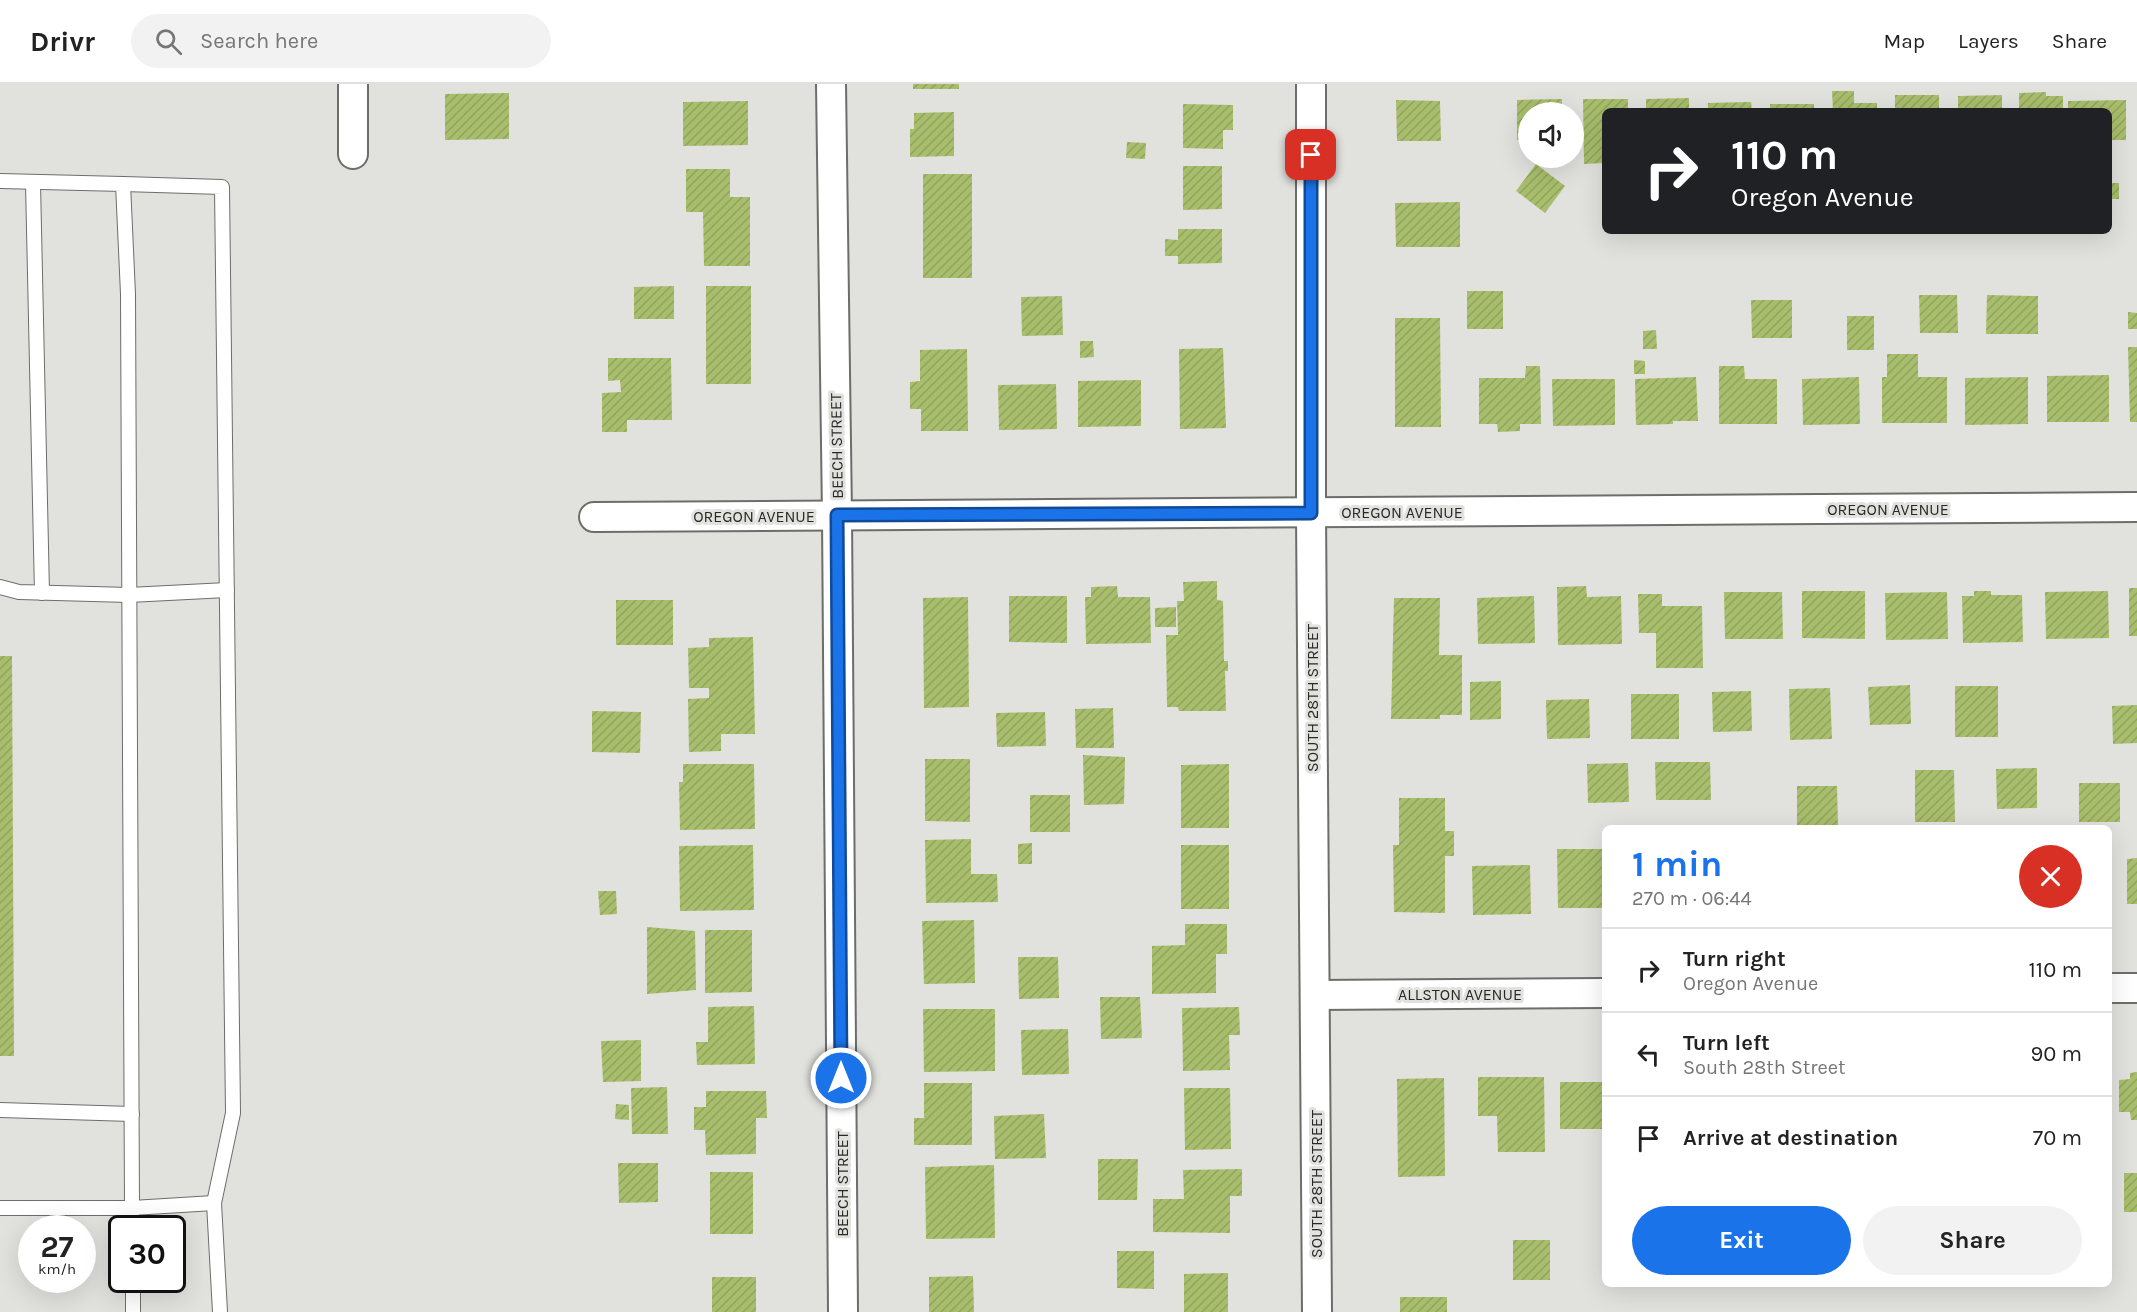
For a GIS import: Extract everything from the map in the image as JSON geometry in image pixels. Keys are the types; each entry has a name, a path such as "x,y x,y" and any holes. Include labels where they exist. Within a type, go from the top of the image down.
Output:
{"street":[{"path":"353,84 353,154"},
{"name":"BEECH STREET","path":"831,84 843,1312"},
{"name":"SOUTH 28TH STREET","path":"1311,84 1311,513 1317,1312"},
{"name":"OREGON AVENUE","path":"594,517 2137,507"},
{"path":"2112,988 2137,988"},
{"name":"ALLSTON AVENUE","path":"1315,995 1602,993"}],"lane":[{"path":"0,182 222,187 232,1113 214,1203 219,1312"},
{"path":"33,183 42,593"},
{"path":"123,184 128,294 132,1215"},
{"path":"0,587 19,592 129,595 227,590"},
{"path":"0,1110 132,1114"},
{"path":"0,1208 132,1208 214,1203"},
{"path":"133,1293 133,1312"}],"building":[{"path":"913,84 959,84 959,89 913,89"},
{"path":"1832,91 1854,91 1854,103 1877,103 1877,108 1833,108"},
{"path":"2046,92 2046,96 2063,96 2063,108 2019,108 2019,93"},
{"path":"509,93 509,139 445,140 445,94"},
{"path":"1895,95 1939,95 1939,108 1895,108"},
{"path":"2002,95 2002,108 1958,108 1958,96"},
{"path":"1689,98 1689,108 1646,108 1646,99"},
{"path":"1562,99 1562,102 1518,102 1517,140 1517,100"},
{"path":"1583,99 1628,99 1628,108 1602,108 1602,163 1584,164"},
{"path":"1396,100 1440,101 1441,141 1397,141"},
{"path":"2126,100 2126,140 2112,140 2112,108 2068,108 2068,101"},
{"path":"748,101 748,145 683,146 683,102"},
{"path":"1751,102 1752,108 1708,108 1708,103"},
{"path":"1183,104 1233,105 1233,130 1223,130 1223,149 1183,148"},
{"path":"1770,104 1814,104 1814,108 1770,108"},
{"path":"954,112 954,156 910,157 910,129 914,129 914,113"},
{"path":"1127,142 1146,143 1145,159 1126,158"},
{"path":"1183,166 1222,166 1222,209 1183,210"},
{"path":"1533,168 1541,168 1565,186 1545,213 1516,191"},
{"path":"686,169 730,169 730,197 750,197 750,266 704,266 703,212 686,212"},
{"path":"923,174 972,174 972,278 923,278"},
{"path":"2112,183 2119,183 2119,199 2112,199"},
{"path":"1460,202 1460,247 1396,247 1395,203"},
{"path":"1178,229 1222,229 1222,263 1178,264 1178,256 1165,256 1165,239 1178,240"},
{"path":"674,286 674,319 634,319 634,287"},
{"path":"706,286 751,286 751,384 706,384"},
{"path":"1467,291 1503,291 1503,329 1467,329"},
{"path":"1919,295 1957,295 1958,333 1920,333"},
{"path":"1987,295 2038,296 2038,334 1986,334"},
{"path":"1062,296 1063,335 1022,336 1021,297"},
{"path":"1751,300 1792,300 1792,338 1752,338"},
{"path":"2128,312 2137,313 2137,329 2128,329"},
{"path":"1847,316 1874,316 1874,350 1847,350"},
{"path":"1395,318 1440,318 1441,427 1395,427"},
{"path":"1656,330 1657,349 1643,349 1643,331"},
{"path":"1080,341 1093,341 1094,357 1080,358"},
{"path":"2128,347 2137,347 2137,422 2130,422"},
{"path":"1223,348 1226,428 1180,429 1179,349"},
{"path":"967,349 968,431 921,431 921,409 910,409 910,382 920,381 920,350"},
{"path":"1887,354 1918,354 1918,377 1947,377 1947,423 1882,423 1882,377 1887,377"},
{"path":"608,358 671,358 672,420 627,420 627,432 602,432 602,393 621,392 620,380 608,381"},
{"path":"1634,360 1645,361 1645,374 1634,374"},
{"path":"1526,366 1540,366 1541,424 1520,424 1520,431 1498,432 1497,424 1479,424 1479,378 1525,378"},
{"path":"1719,366 1744,366 1745,379 1777,379 1777,424 1719,424"},
{"path":"2109,375 2109,422 2047,422 2047,376"},
{"path":"1696,377 1698,421 1636,425 1635,379"},
{"path":"1859,377 1860,424 1803,425 1802,379"},
{"path":"2028,377 2028,424 1965,425 1965,378"},
{"path":"1552,379 1615,379 1615,425 1553,426"},
{"path":"1141,380 1141,426 1078,427 1078,381"},
{"path":"1056,384 1057,429 999,430 998,385"},
{"path":"1217,581 1217,600 1223,601 1224,661 1228,661 1228,671 1225,671 1226,711 1179,711 1178,707 1167,707 1166,635 1178,635 1177,601 1184,601 1183,582"},
{"path":"1117,586 1118,597 1150,597 1151,643 1086,644 1085,597 1091,597 1091,587"},
{"path":"1586,586 1587,597 1621,596 1622,644 1558,645 1557,587"},
{"path":"2129,588 2137,588 2137,636 2129,636"},
{"path":"1802,591 1865,591 1865,639 1802,638"},
{"path":"1974,591 1991,591 1991,595 2022,595 2023,642 1963,643 1962,596 1974,596"},
{"path":"2108,591 2109,638 2046,639 2045,592"},
{"path":"1724,592 1782,592 1783,639 1725,639"},
{"path":"1947,592 1948,639 1886,640 1885,593"},
{"path":"1638,594 1662,594 1662,606 1702,606 1703,668 1656,668 1656,633 1639,633"},
{"path":"1009,596 1067,596 1067,643 1009,642"},
{"path":"1534,596 1535,643 1478,644 1477,598"},
{"path":"968,597 969,707 924,708 923,598"},
{"path":"1394,598 1440,598 1439,655 1462,655 1462,715 1440,715 1440,719 1391,719"},
{"path":"616,600 673,600 673,645 616,645"},
{"path":"1176,607 1176,627 1155,627 1155,608"},
{"path":"753,637 755,734 721,734 721,751 689,752 688,699 709,698 709,688 689,688 688,648 709,647 709,638"},
{"path":"0,656 12,656 14,1056 0,1056"},
{"path":"1501,681 1501,719 1470,720 1470,682"},
{"path":"1910,685 1911,724 1870,725 1868,687"},
{"path":"1955,686 1998,686 1998,737 1955,737"},
{"path":"1830,688 1832,739 1790,740 1789,689"},
{"path":"1751,691 1752,731 1713,732 1712,692"},
{"path":"1631,694 1679,694 1679,739 1631,739"},
{"path":"1589,699 1590,738 1547,739 1546,700"},
{"path":"2137,705 2137,743 2113,744 2112,706"},
{"path":"1113,708 1114,748 1076,748 1075,709"},
{"path":"592,711 641,712 640,753 592,752"},
{"path":"1045,712 1046,746 997,747 996,713"},
{"path":"1083,755 1125,757 1124,804 1084,805"},
{"path":"925,759 970,759 970,822 925,821"},
{"path":"1655,762 1710,762 1711,800 1656,800"},
{"path":"1628,763 1629,802 1588,803 1587,764"},
{"path":"683,764 754,764 755,829 680,830 679,782 683,782"},
{"path":"1229,764 1229,828 1181,828 1181,765"},
{"path":"2037,768 2037,808 1997,809 1996,769"},
{"path":"1915,770 1954,770 1955,822 1915,822"},
{"path":"2079,783 2120,783 2120,822 2079,822"},
{"path":"1797,786 1837,786 1838,825 1797,825"},
{"path":"1030,795 1070,795 1070,832 1030,832"},
{"path":"1399,798 1445,798 1445,831 1454,831 1454,856 1445,856 1445,913 1394,912 1393,845 1399,845"},
{"path":"971,839 971,874 997,874 998,902 926,903 925,840"},
{"path":"1032,843 1032,864 1018,864 1018,844"},
{"path":"753,845 754,910 680,911 679,846"},
{"path":"1181,845 1229,845 1229,909 1181,909"},
{"path":"1557,849 1602,849 1602,908 1558,908"},
{"path":"2137,858 2137,904 2127,904 2127,859"},
{"path":"1530,865 1531,914 1473,915 1472,866"},
{"path":"598,891 616,891 617,914 600,915"},
{"path":"974,920 975,983 924,984 922,921"},
{"path":"1185,924 1227,924 1227,954 1216,954 1216,993 1152,994 1152,946 1185,945"},
{"path":"647,927 695,931 696,990 647,994"},
{"path":"705,930 752,930 752,992 705,993"},
{"path":"1018,957 1058,957 1059,998 1019,999"},
{"path":"1100,997 1140,997 1142,1038 1101,1039"},
{"path":"754,1006 755,1064 697,1065 696,1042 708,1042 708,1007"},
{"path":"1239,1007 1240,1035 1229,1035 1230,1070 1183,1071 1182,1008"},
{"path":"923,1009 995,1009 995,1071 924,1072"},
{"path":"1068,1029 1069,1074 1022,1075 1021,1030"},
{"path":"641,1040 641,1081 603,1082 601,1041"},
{"path":"2137,1072 2137,1120 2131,1120 2130,1112 2119,1112 2119,1080 2130,1079 2130,1073"},
{"path":"1478,1077 1544,1077 1545,1152 1498,1152 1497,1116 1478,1116"},
{"path":"1444,1078 1445,1176 1398,1177 1397,1079"},
{"path":"1560,1082 1602,1082 1602,1129 1560,1129"},
{"path":"924,1083 972,1083 972,1145 914,1145 914,1118 924,1118"},
{"path":"667,1087 668,1134 632,1134 631,1088"},
{"path":"1184,1088 1230,1088 1231,1149 1185,1150"},
{"path":"706,1091 766,1091 767,1118 756,1118 756,1154 706,1155 705,1130 694,1130 694,1107 706,1107"},
{"path":"616,1104 629,1105 629,1120 615,1119"},
{"path":"1044,1114 1046,1158 995,1159 994,1116"},
{"path":"1098,1159 1138,1159 1137,1200 1098,1200"},
{"path":"618,1163 658,1163 658,1202 619,1203"},
{"path":"994,1165 995,1238 926,1239 925,1167"},
{"path":"1242,1169 1242,1196 1230,1196 1230,1233 1153,1232 1153,1199 1184,1199 1183,1170"},
{"path":"710,1172 753,1172 753,1234 710,1234"},
{"path":"2124,1173 2137,1173 2137,1212 2124,1212"},
{"path":"1513,1240 1550,1240 1550,1280 1513,1280"},
{"path":"1117,1251 1154,1251 1154,1289 1117,1288"},
{"path":"1228,1273 1228,1312 1184,1312 1184,1274"},
{"path":"973,1276 974,1312 929,1312 929,1277"},
{"path":"712,1277 756,1277 756,1312 712,1312"},
{"path":"1400,1297 1447,1297 1447,1312 1400,1312"}],"route":[{"path":"841,1078 837,515 1311,513 1311,155"}]}
